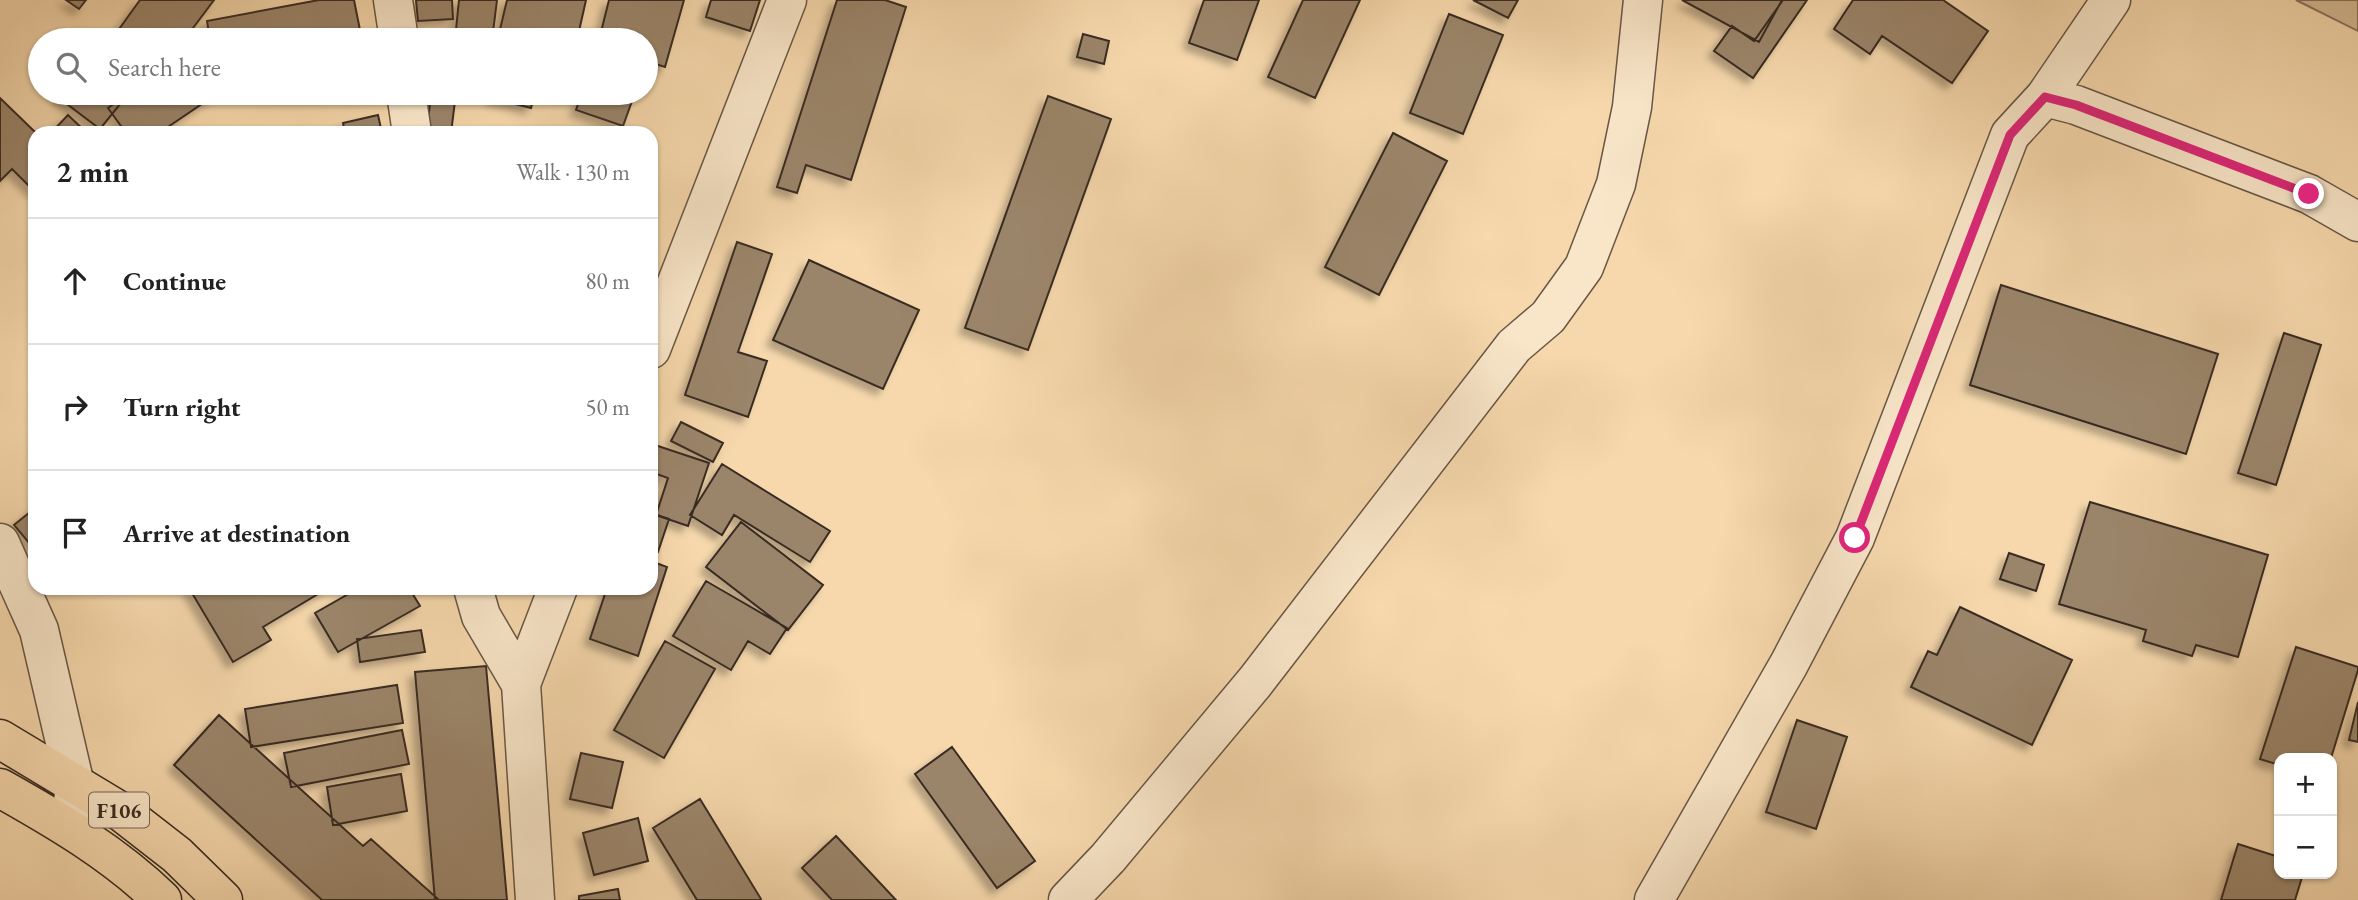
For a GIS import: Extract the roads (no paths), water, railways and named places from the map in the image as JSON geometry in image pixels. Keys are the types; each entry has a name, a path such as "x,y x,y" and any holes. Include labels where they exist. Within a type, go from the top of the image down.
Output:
{"main road":[{"name":"F106","path":"0,739 123,813 177,855 223,900"},
{"name":"F106","path":"0,788 70,828 148,896"}],"street":[{"path":"393,0 397,28"},
{"path":"658,331 787,0"},
{"path":"1068,900 1108,858 1255,682 1514,346 1548,317 1584,267 1616,184 1632,107 1643,0"},
{"path":"1654,900 1789,664 1855,538 2010,135 2045,97 2111,0"},
{"path":"2045,97 2076,105 2309,194 2358,222"},
{"path":"408,105 411,126"},
{"path":"0,543 38,630 75,785 70,828"},
{"path":"475,595 481,616 521,684"},
{"path":"535,900 521,684 555,595"}]}
